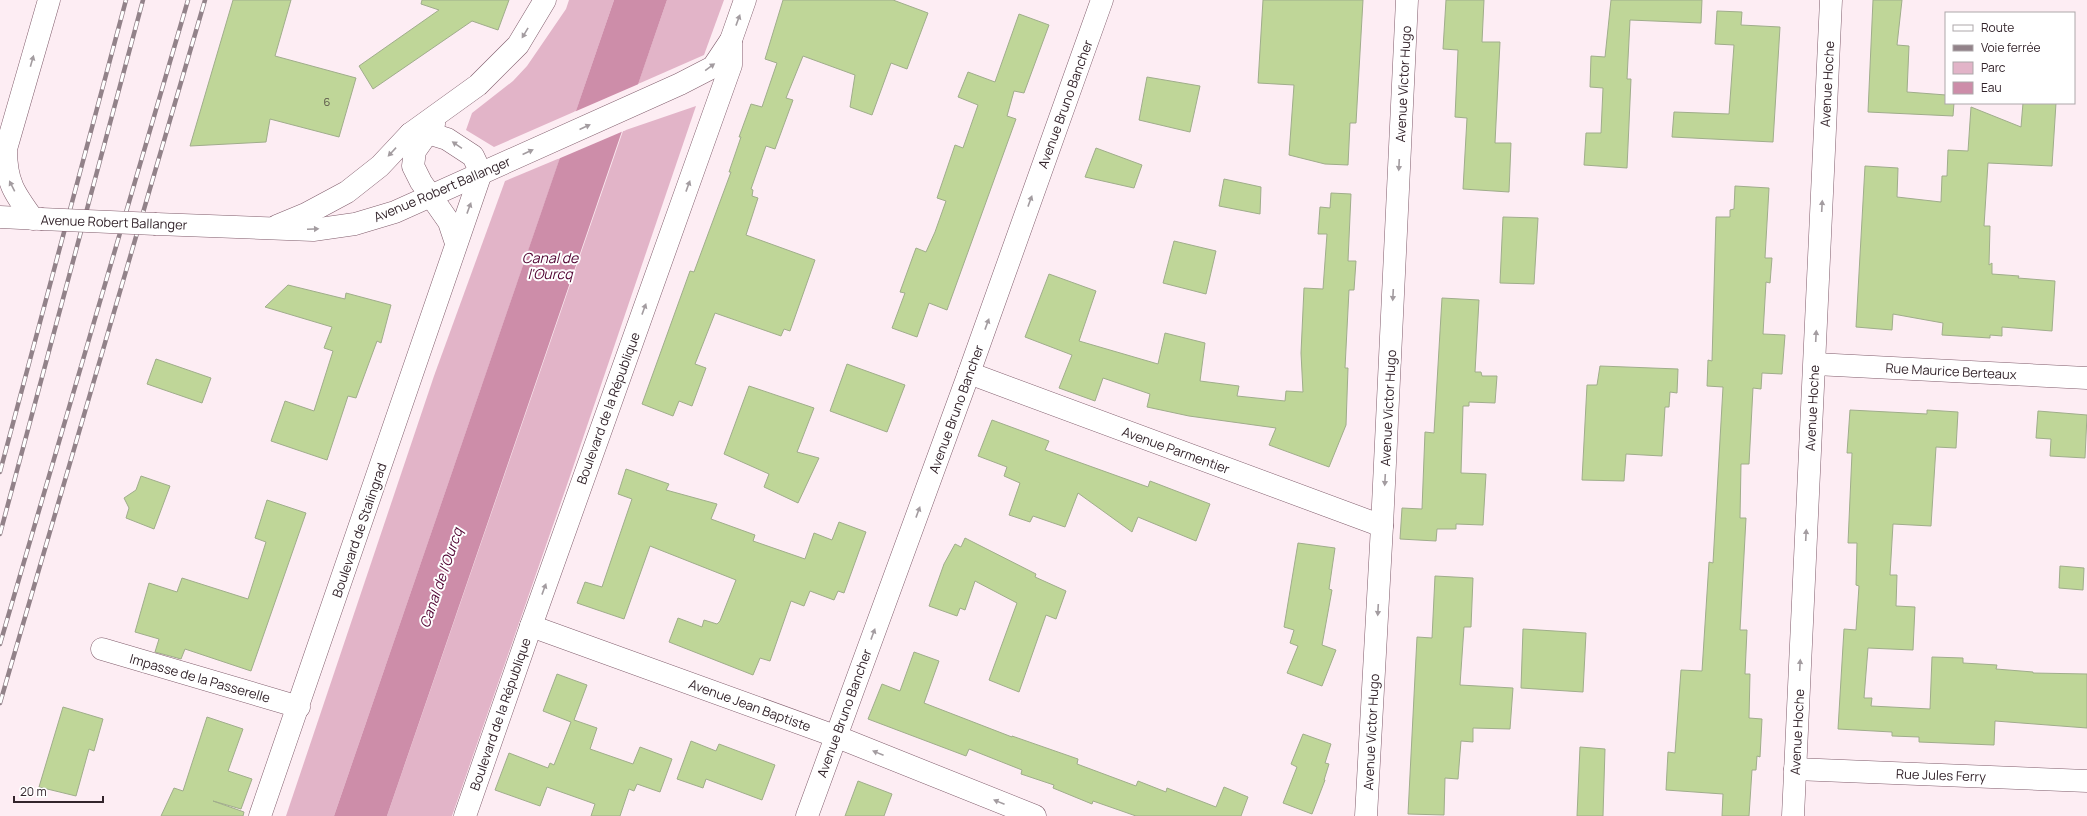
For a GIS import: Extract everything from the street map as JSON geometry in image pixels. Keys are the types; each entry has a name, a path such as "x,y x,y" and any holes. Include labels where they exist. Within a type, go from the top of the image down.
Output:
{"street":[{"path":"37,219 10,183 6,167 6,149 49,0"},
{"path":"274,227 306,214 347,192 380,166 444,110 478,86 518,45 545,0"},
{"name":"Boulevard de la République","path":"465,816 531,626 731,65 731,40 746,0"},
{"name":"Avenue Bruno Bancher","path":"806,816 969,373 1102,0"},
{"name":"Avenue Victor Hugo","path":"1366,816 1382,526 1407,0"},
{"name":"Avenue Hoche","path":"1792,816 1831,0"},
{"name":"Avenue Robert Ballanger","path":"0,217 156,224 274,227 313,230 355,224 395,212 680,84 713,67 731,40"},
{"path":"419,133 447,138 473,156 481,174"},
{"path":"419,133 413,166 421,182 449,222 456,243"},
{"name":"Boulevard de Stalingrad","path":"260,816 299,707 456,243 481,174"},
{"name":"Rue Maurice Berteaux","path":"1814,364 2087,378"},
{"name":"Avenue Parmentier","path":"969,373 1382,526"},
{"name":"Avenue Jean Baptiste","path":"531,626 835,736 1035,816"},
{"name":"Impasse de la Passerelle","path":"102,649 299,707"},
{"name":"Rue Jules Ferry","path":"1795,769 2087,781"}],"green space":[{"path":"569,0 614,0 576,111 494,147 466,130 472,113 513,81 527,66 566,9"},
{"path":"667,0 724,0 704,55 638,84"},
{"path":"696,106 452,816 387,816 623,131"},
{"path":"560,158 334,816 286,816 434,376 505,181"}],"water":[{"name":"Canal de l'Ourcq","path":"614,0 667,0 387,816 334,816"}],"pier":[{"path":"641,83 626,130 558,159 574,112"}],"building":[{"path":"233,0 291,0 275,56 356,78 339,137 270,119 266,142 190,146"},
{"path":"422,0 509,0 498,30 472,21 373,89 359,66 439,10 421,4"},
{"path":"783,0 893,0 928,13 907,69 891,63 872,115 850,107 855,75 803,56 786,98 793,100 775,149 766,146 751,189 753,190 752,196 758,198 746,235 815,260 790,331 784,329 781,336 715,313 695,364 706,368 692,406 679,401 673,416 642,404 690,271 694,272 731,172 729,172 741,137 739,137 751,104 762,107 777,63 765,59"},
{"path":"1263,0 1363,0 1356,123 1350,123 1348,165 1325,164 1289,155 1294,85 1258,83"},
{"path":"1446,0 1484,0 1482,42 1500,42 1495,143 1511,143 1509,192 1463,189 1467,118 1455,117 1458,50 1443,49"},
{"path":"1611,0 1702,0 1701,23 1630,20 1627,79 1631,79 1627,168 1584,165 1586,133 1601,133 1603,88 1590,87 1591,56 1605,57"},
{"path":"1873,0 1902,0 1897,45 1909,46 1907,92 1945,95 1945,104 1954,104 1953,116 1868,112"},
{"path":"1717,11 1742,12 1741,25 1780,27 1773,142 1672,137 1674,112 1729,114 1734,45 1715,44"},
{"path":"1019,14 1049,25 1024,93 1014,91 1007,116 1016,119 947,310 929,303 917,337 892,328 905,293 900,292 916,248 926,252 946,201 937,198 955,145 963,148 978,105 958,97 968,72 995,82"},
{"path":"1147,77 1200,86 1190,132 1139,120"},
{"path":"2023,104 2056,104 2052,166 1988,163 1984,226 1990,226 1989,265 1992,263 1992,274 2055,281 2052,331 2002,327 2002,336 1990,335 1990,338 1942,335 1943,323 1893,314 1892,330 1856,327 1865,166 1898,168 1897,197 1941,202 1942,176 1947,176 1948,150 1968,151 1971,107 2021,127"},
{"path":"1096,148 1142,165 1134,188 1085,177"},
{"path":"1224,179 1261,187 1260,214 1219,206"},
{"path":"1735,186 1769,188 1765,258 1772,258 1770,283 1766,282 1763,334 1785,335 1782,374 1762,373 1761,389 1753,388 1749,464 1741,464 1740,518 1746,518 1740,630 1747,630 1745,674 1750,674 1749,718 1762,719 1760,757 1757,756 1756,770 1752,770 1749,816 1722,816 1723,794 1666,790 1668,752 1675,753 1681,670 1702,671 1709,562 1713,563 1723,387 1707,386 1708,360 1712,361 1716,217 1730,217 1730,210 1734,209"},
{"path":"1331,193 1351,194 1348,261 1356,261 1354,290 1349,290 1345,368 1348,368 1346,425 1329,467 1269,445 1276,428 1189,416 1147,407 1150,394 1103,378 1095,401 1059,388 1072,355 1025,337 1049,274 1096,291 1079,341 1158,364 1165,333 1205,343 1200,381 1239,386 1237,396 1285,401 1286,391 1303,392 1301,353 1304,288 1323,289 1327,234 1318,234 1320,207 1330,208"},
{"path":"1503,217 1538,218 1534,284 1500,283"},
{"path":"1174,241 1216,251 1206,294 1163,283"},
{"path":"288,285 345,299 346,293 391,305 381,343 377,341 356,398 348,396 327,460 271,441 285,401 314,411 333,351 324,348 332,327 265,307"},
{"path":"1442,298 1479,300 1475,372 1481,372 1482,376 1497,376 1495,403 1469,402 1469,406 1463,406 1461,473 1486,474 1483,525 1456,524 1456,529 1437,529 1436,541 1400,539 1402,508 1422,509 1425,432 1434,433"},
{"path":"156,359 211,378 202,403 147,384"},
{"path":"847,364 905,385 887,432 830,411"},
{"path":"1600,366 1678,369 1677,393 1670,392 1669,407 1665,407 1662,456 1626,454 1624,481 1582,480 1587,385 1597,385"},
{"path":"749,386 814,408 797,452 819,458 798,503 764,487 769,474 724,454"},
{"path":"1850,410 1927,414 1927,410 1958,412 1956,448 1936,447 1931,526 1893,524 1890,575 1897,575 1896,606 1915,607 1913,650 1868,648 1864,698 1872,698 1871,706 1930,709 1932,657 1963,658 1963,663 1997,665 1996,669 2033,673 2087,674 2087,728 1995,721 1994,745 1919,742 1919,737 1892,736 1892,732 1838,729 1844,629 1856,630 1859,586 1856,585 1857,543 1848,543 1852,453 1847,453"},
{"path":"2038,411 2087,415 2085,458 2050,456 2051,439 2036,438"},
{"path":"992,420 1049,441 1045,450 1148,487 1150,481 1210,504 1196,541 1138,517 1132,532 1078,493 1065,527 1033,516 1030,522 1009,515 1020,483 1004,476 1007,467 978,456"},
{"path":"626,469 669,484 666,490 717,504 711,519 755,535 753,541 805,559 814,533 832,540 839,522 866,532 844,593 838,591 834,600 810,591 804,606 791,601 770,661 760,658 753,675 669,642 678,618 702,627 704,620 717,624 720,621 736,580 650,546 624,619 577,603 585,582 602,587 632,499 618,494"},
{"path":"141,476 170,486 154,529 126,518 129,508 124,498 136,490"},
{"path":"267,500 306,513 251,671 185,649 181,659 155,652 159,639 135,632 149,583 177,592 182,578 248,599 266,542 255,538"},
{"path":"965,538 1036,574 1035,577 1066,591 1056,619 1046,615 1019,692 989,680 1017,603 975,581 965,610 960,608 957,616 929,606 944,564 955,544 961,547"},
{"path":"1298,543 1335,548 1329,589 1332,590 1322,645 1336,650 1322,686 1287,673 1298,646 1290,643 1294,630 1284,627"},
{"path":"2060,566 2084,568 2083,590 2059,588"},
{"path":"1435,576 1473,578 1471,627 1464,627 1460,685 1513,688 1510,729 1473,728 1473,742 1461,741 1458,779 1445,778 1444,815 1408,814 1417,637 1432,638"},
{"path":"1523,629 1586,633 1583,692 1521,688"},
{"path":"914,652 939,661 924,703 1012,737 1078,759 1077,764 1136,786 1138,781 1166,792 1167,788 1216,807 1224,787 1248,797 1241,816 1136,816 1093,801 1092,804 1053,788 1054,785 1021,774 1022,770 969,749 966,756 868,719 882,684 900,691"},
{"path":"557,674 587,685 574,720 597,728 590,749 633,764 640,747 672,759 660,792 637,784 634,791 629,789 620,816 591,816 595,804 547,787 540,806 495,790 509,753 548,768 550,763 554,765 571,722 543,711"},
{"path":"63,707 103,719 94,751 89,749 76,796 39,787"},
{"path":"207,717 243,729 228,771 252,779 241,809 213,801 244,812 243,816 161,816 174,788 183,791"},
{"path":"1303,734 1331,744 1325,763 1329,764 1325,780 1312,814 1283,803 1297,767 1291,764"},
{"path":"691,741 716,751 719,744 775,765 762,800 706,779 703,788 677,779"},
{"path":"1580,747 1605,749 1603,816 1577,816"},
{"path":"858,781 892,794 884,816 845,816"}],"railway":[{"path":"0,472 126,0"},
{"path":"0,534 143,0"},
{"path":"0,644 188,0"},
{"path":"0,703 205,0"}]}
